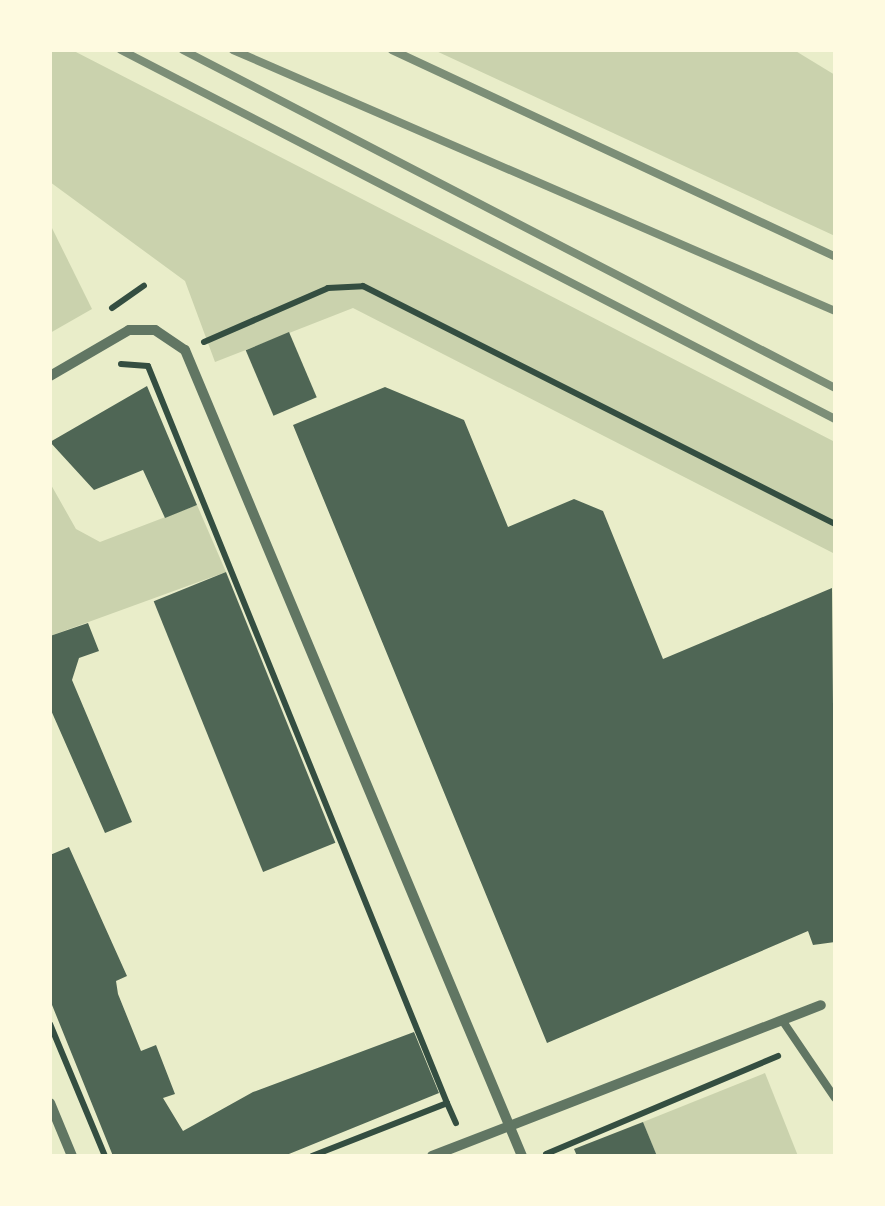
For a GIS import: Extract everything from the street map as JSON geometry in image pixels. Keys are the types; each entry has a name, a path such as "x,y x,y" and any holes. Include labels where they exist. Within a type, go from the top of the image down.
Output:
{"street":[{"path":"50,376 116,335 156,330 185,350 522,1156"},
{"path":"432,1156 821,1005"},
{"path":"50,1103 72,1156"}],"lane":[{"path":"782,1020 835,1098"}],"path":[{"path":"185,350 328,288 363,286 835,524"},
{"path":"104,372 148,366 465,1143"},
{"path":"50,1024 105,1156"},
{"path":"540,1156 801,1047"},
{"path":"312,1156 446,1102"}],"green space":[{"path":"50,50 72,50 835,442 835,554 353,308 215,362 185,281 50,182"},
{"path":"434,50 794,50 835,75 835,236"},
{"path":"50,224 92,309 50,333"},
{"path":"50,483 76,529 100,542 197,505 226,572 50,636"},
{"path":"765,1073 798,1156 657,1156 643,1122"}],"building":[{"path":"289,332 317,397 273,416 246,350"},
{"path":"147,386 197,505 165,518 143,470 94,490 50,442"},
{"path":"385,387 464,420 508,527 574,499 603,511 663,659 832,588 835,942 813,945 808,931 547,1043 293,425"},
{"path":"226,572 335,843 263,872 154,601"},
{"path":"88,623 99,651 79,658 72,680 132,822 105,833 50,708 50,636"},
{"path":"69,847 127,976 116,981 118,994 141,1051 156,1045 175,1094 163,1098 183,1131 253,1092 414,1032 439,1093 284,1156 113,1156 50,1000 50,855"},
{"path":"643,1122 657,1156 577,1156 574,1149"}],"railway":[{"path":"121,50 835,419"},
{"path":"183,50 835,388"},
{"path":"233,50 835,311"},
{"path":"392,50 835,257"}]}
